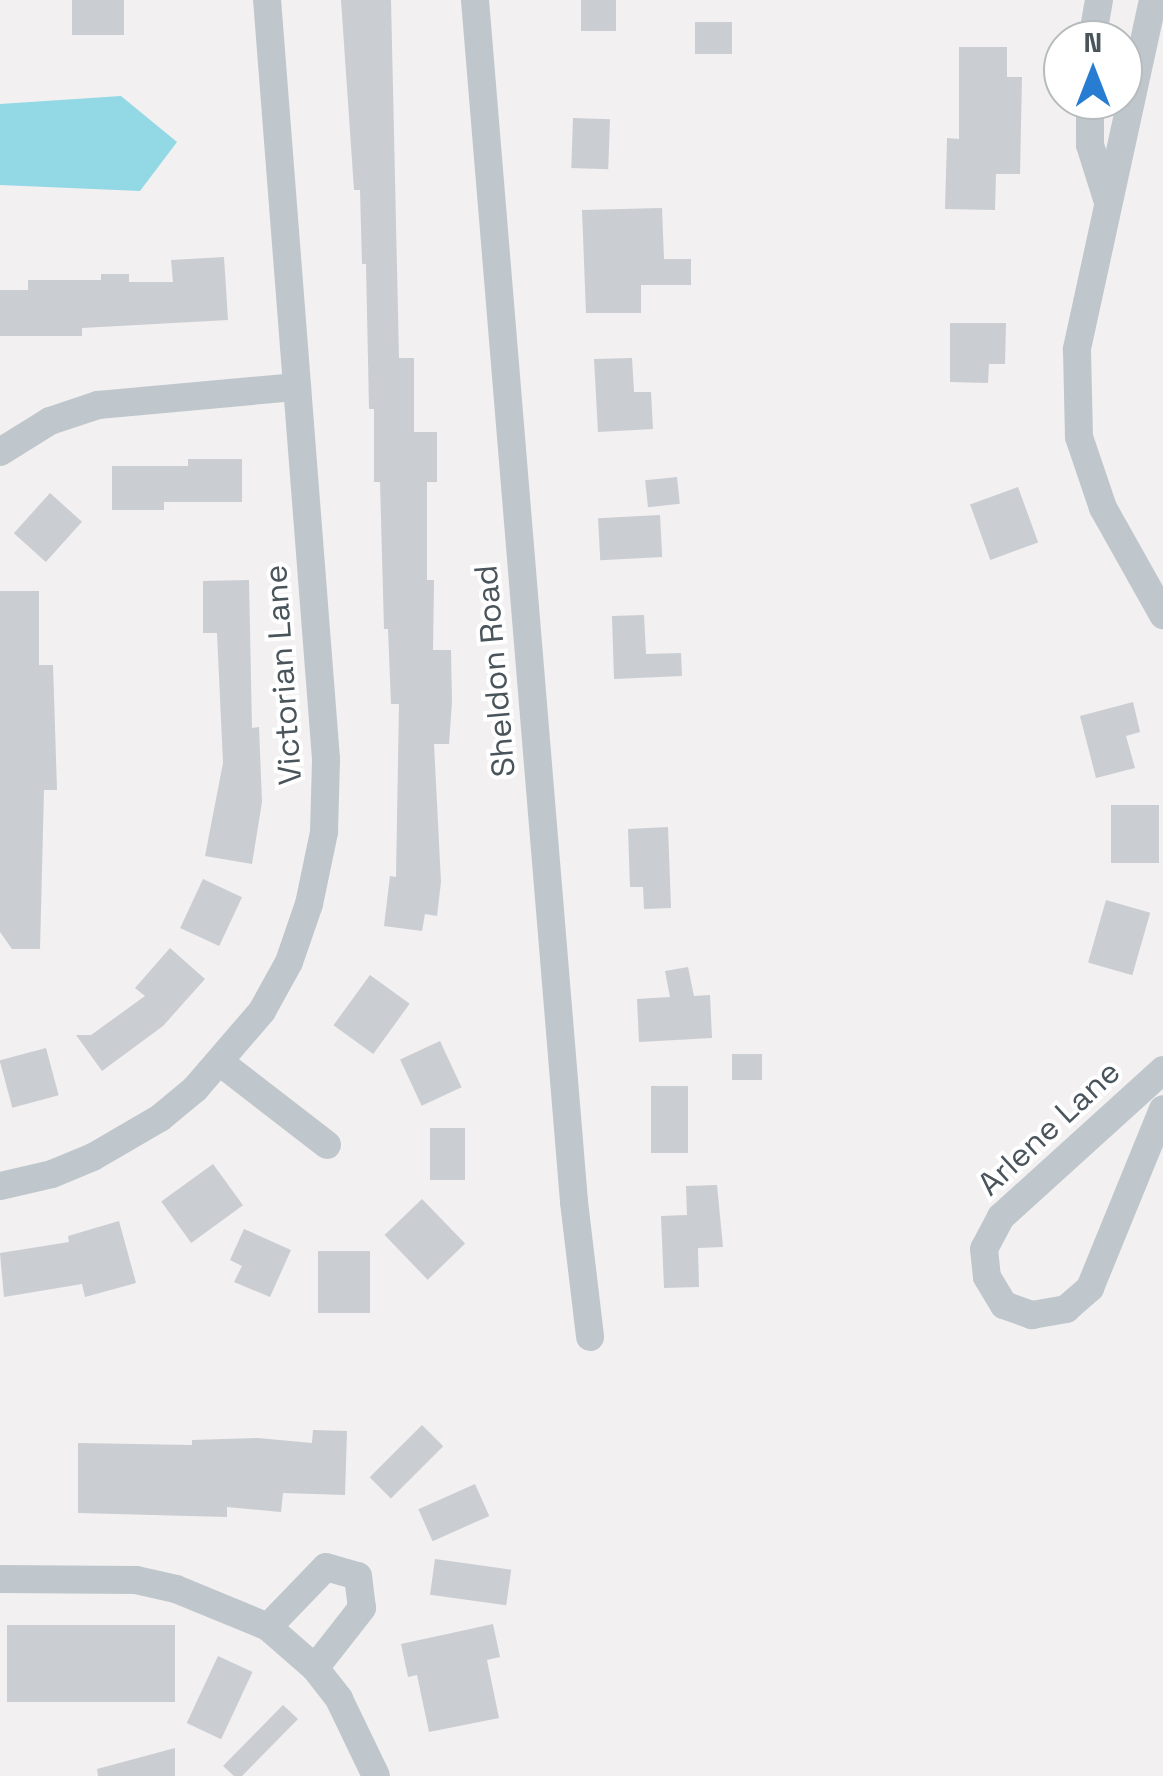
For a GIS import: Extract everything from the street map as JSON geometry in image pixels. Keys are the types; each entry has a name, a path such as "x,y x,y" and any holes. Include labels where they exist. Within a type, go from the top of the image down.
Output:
{"street":[{"name":"Victorian Lane","path":"0,1186 52,1174 123,1142 160,1118 221,1063 262,1011 289,962 309,904 324,832 326,759 267,0"},
{"name":"Sheldon Road","path":"475,0 572,1183 590,1337"},
{"path":"1152,0 1077,350 1079,437 1103,508 1163,615"},
{"path":"1090,120 1090,145 1109,203"},
{"path":"0,451 50,420 98,405 297,388"},
{"path":"221,1063 327,1145"},
{"name":"Arlene Lane","path":"1163,1070 1001,1217 984,1249 986,1277 1004,1304 1032,1315 1066,1309 1090,1288 1163,1108"},
{"path":"268,1627 326,1567 358,1576 362,1608 315,1668"},
{"path":"0,1578 136,1580 176,1589 268,1627 315,1668 338,1699 376,1776"}],"water":[{"path":"121,96 177,142 140,191 0,185 0,104"}],"building":[{"path":"72,0 124,0 124,35 72,35"},
{"path":"341,0 391,0 399,358 414,358 414,432 437,432 437,482 427,482 427,580 434,580 433,650 451,650 452,702 449,744 434,744 441,882 437,916 425,914 422,931 384,926 390,876 396,877 399,704 391,704 388,629 384,629 380,482 374,482 374,409 369,409 366,264 362,264 360,190 354,190"},
{"path":"581,0 616,0 616,31 581,31"},
{"path":"695,22 732,22 732,54 695,54"},
{"path":"959,47 1007,47 1007,77 1022,77 1020,174 996,174 995,210 945,209 947,138 959,139"},
{"path":"573,118 610,119 608,169 571,168"},
{"path":"662,208 664,259 691,259 691,285 641,285 641,313 586,313 582,210"},
{"path":"224,257 228,320 82,328 82,336 0,336 0,290 28,290 28,280 101,280 101,274 129,274 129,282 173,282 171,260"},
{"path":"950,323 1006,323 1005,364 989,364 988,383 950,382"},
{"path":"632,358 634,392 651,392 653,429 598,432 594,359"},
{"path":"188,459 242,459 242,502 164,502 164,510 112,510 112,466 188,466"},
{"path":"677,477 680,504 648,507 645,480"},
{"path":"1018,487 1038,542 990,560 970,504"},
{"path":"50,493 82,522 46,562 14,533"},
{"path":"660,515 662,557 600,560 598,518"},
{"path":"249,580 252,728 259,727 262,802 252,864 205,856 223,763 217,633 203,633 203,581"},
{"path":"0,591 39,591 39,665 53,665 57,790 44,790 40,949 12,949 0,932"},
{"path":"644,615 646,654 681,653 682,676 614,679 612,616"},
{"path":"1133,702 1140,732 1126,736 1135,768 1096,778 1080,716"},
{"path":"1111,805 1159,805 1159,863 1111,863"},
{"path":"668,827 671,908 644,909 643,887 630,887 628,829"},
{"path":"203,879 242,897 219,946 180,928"},
{"path":"1106,900 1150,913 1132,975 1088,962"},
{"path":"170,948 205,979 163,1026 102,1071 76,1035 91,1035 145,996 135,988"},
{"path":"688,967 694,996 710,995 712,1038 639,1042 637,999 670,997 665,971"},
{"path":"370,975 410,1004 373,1054 334,1025"},
{"path":"440,1041 462,1087 422,1106 400,1060"},
{"path":"46,1048 59,1095 12,1108 0,1060"},
{"path":"732,1054 762,1054 762,1080 732,1080"},
{"path":"651,1086 688,1086 688,1153 651,1153"},
{"path":"430,1128 465,1128 465,1180 430,1180"},
{"path":"213,1164 243,1205 191,1243 161,1202"},
{"path":"717,1185 723,1247 698,1248 699,1287 664,1288 661,1216 687,1215 686,1186"},
{"path":"422,1199 465,1244 428,1280 385,1235"},
{"path":"119,1221 136,1283 85,1297 82,1284 4,1297 0,1253 69,1242 68,1236"},
{"path":"244,1229 291,1250 270,1297 234,1282 242,1266 230,1260"},
{"path":"318,1251 370,1251 370,1313 318,1313"},
{"path":"422,1425 443,1446 391,1499 370,1477"},
{"path":"313,1430 347,1431 345,1495 283,1493 281,1512 227,1507 227,1517 78,1513 78,1443 192,1445 192,1440 258,1438 312,1443"},
{"path":"475,1484 489,1516 433,1541 418,1509"},
{"path":"435,1559 511,1570 506,1605 430,1595"},
{"path":"493,1624 500,1657 487,1660 499,1718 429,1732 417,1675 408,1677 401,1644"},
{"path":"7,1625 175,1625 175,1702 7,1702"},
{"path":"218,1656 252,1672 221,1739 187,1723"},
{"path":"283,1705 298,1719 242,1776 234,1776 223,1766"},
{"path":"175,1748 175,1776 98,1776 97,1769"}]}
